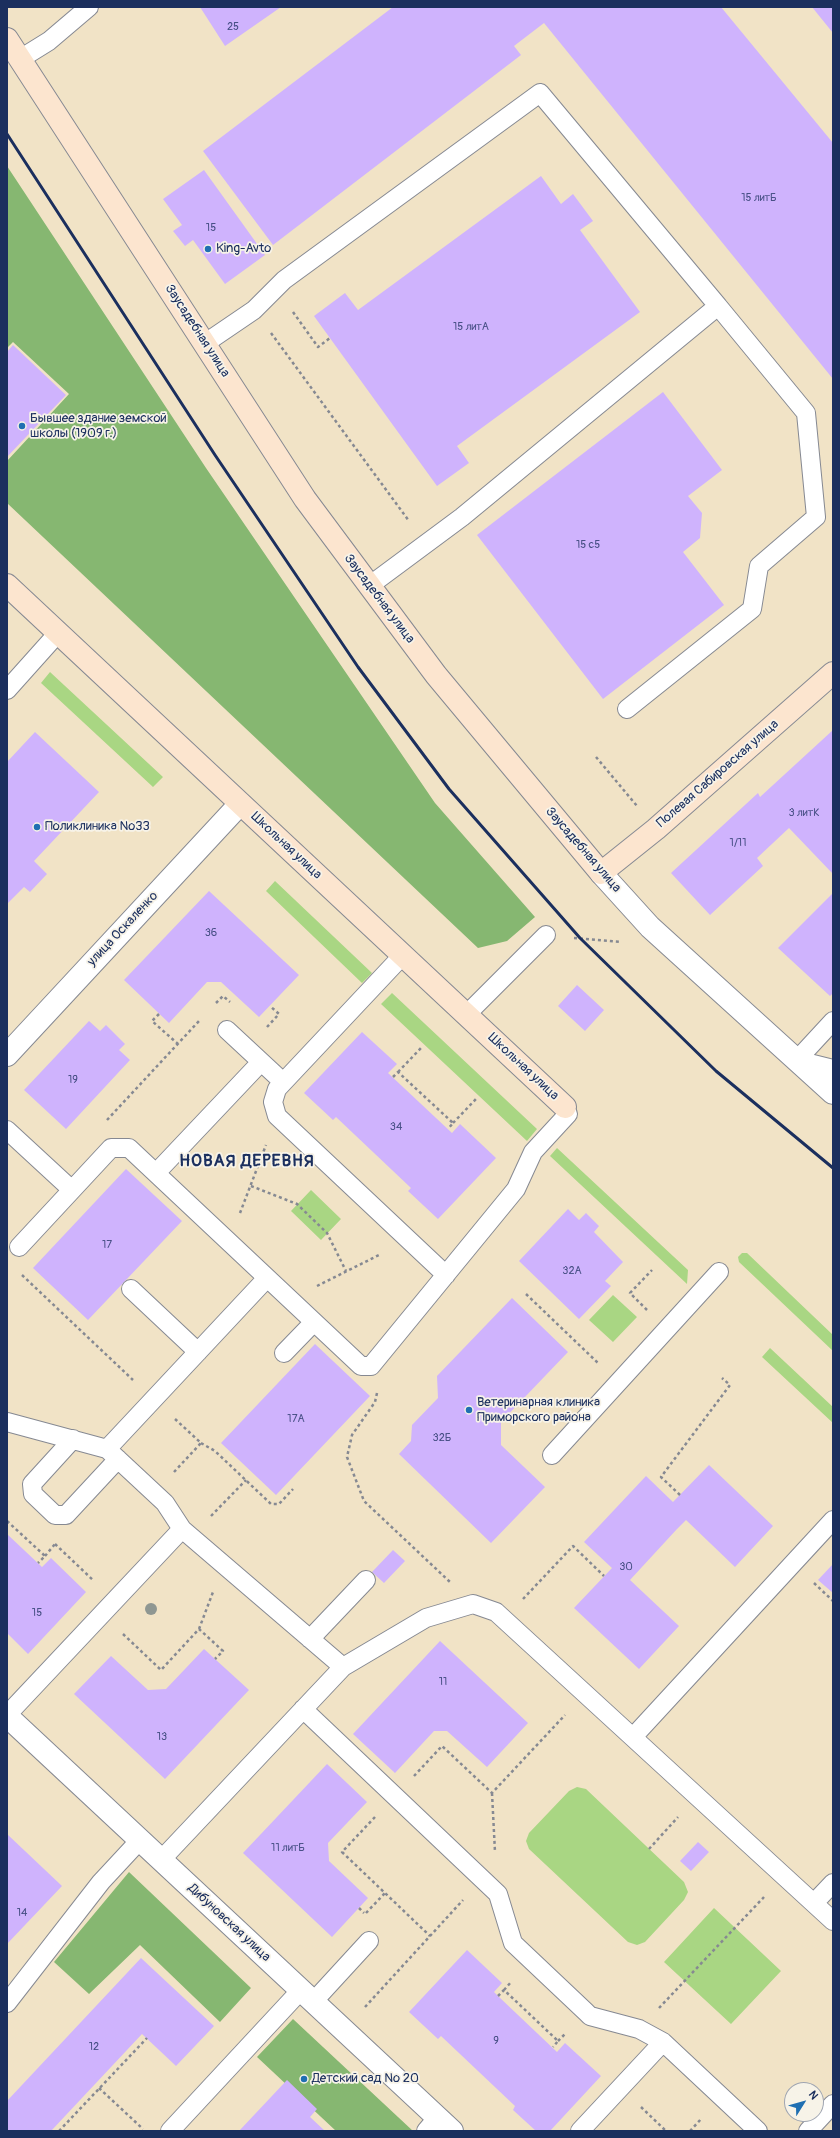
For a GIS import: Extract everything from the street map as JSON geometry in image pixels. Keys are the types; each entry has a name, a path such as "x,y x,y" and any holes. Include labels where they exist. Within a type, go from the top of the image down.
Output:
{"street":[{"name":"Заусадебная улица","path":"7,38 305,498 436,675 601,872 650,927 833,1093"},
{"name":"Школьная улица","path":"7,585 403,955 566,1110"},
{"name":"Полевая Сабировская улица","path":"601,872 656,829 833,673"},
{"name":"улица Оскаленко","path":"7,1055 240,804"},
{"name":"Дибуновская улица","path":"9,1723 140,1840 307,1996 438,2127"}],"lane":[{"path":"20,59 49,41 89,7"},
{"path":"204,344 254,310 284,280 540,93 806,413 816,517 759,566 752,609 627,709"},
{"path":"369,586 462,517 718,306"},
{"path":"7,690 58,633"},
{"path":"466,1015 546,935"},
{"path":"403,955 283,1082 277,1089 272,1102 277,1116 446,1275"},
{"path":"833,1021 797,1060 833,1069"},
{"path":"227,1030 283,1082"},
{"path":"156,1174 261,1062"},
{"path":"19,1247 111,1148 129,1148 361,1366 372,1366 516,1189 533,1152 566,1110"},
{"path":"7,1130 72,1190"},
{"path":"552,1454 719,1272"},
{"path":"73,1440 32,1484 33,1494 55,1515 66,1515 154,1399 267,1278"},
{"path":"131,1289 198,1352"},
{"path":"284,1353 314,1322"},
{"path":"7,1422 73,1440 112,1454 165,1504 187,1533 342,1667"},
{"path":"633,1737 833,1520"},
{"path":"9,1723 102,1614 187,1533"},
{"path":"310,1639 366,1580"},
{"path":"161,1860 342,1667 426,1618 473,1604 496,1612 833,1921"},
{"path":"303,1709 498,1894 513,1943 590,2016 639,2029 663,2042 758,2131"},
{"path":"7,2003 97,1878 140,1840"},
{"path":"814,1903 833,1882"},
{"path":"170,2131 307,1996 369,1941"},
{"path":"580,2131 663,2042"},
{"path":"808,2131 833,2104"}],"path":[{"path":"276,289 318,347 330,338"},
{"path":"254,310 426,544"},
{"path":"546,935 623,942 650,927"},
{"path":"213,1006 223,996 234,1006"},
{"path":"262,1032 278,1014 270,1006"},
{"path":"159,1014 152,1021 178,1044"},
{"path":"103,1124 203,1017"},
{"path":"393,1077 421,1048"},
{"path":"398,1072 453,1123"},
{"path":"448,1129 476,1099"},
{"path":"251,1186 297,1204 327,1233 346,1271"},
{"path":"290,1299 408,1239"},
{"path":"652,1270 630,1293 668,1329"},
{"path":"18,1271 201,1443 215,1451 272,1504 279,1504 293,1489"},
{"path":"526,1294 618,1383"},
{"path":"372,1366 379,1386 375,1402 352,1435 347,1457 364,1501 473,1604"},
{"path":"680,1495 661,1477 730,1385 722,1378"},
{"path":"154,1493 201,1443"},
{"path":"187,1533 246,1480"},
{"path":"7,1521 44,1556"},
{"path":"50,1539 115,1601"},
{"path":"38,1563 56,1544"},
{"path":"504,1620 573,1546 604,1576"},
{"path":"102,1614 161,1670 200,1629 223,1564"},
{"path":"200,1629 223,1651 215,1659"},
{"path":"492,1794 498,1894"},
{"path":"649,1849 698,1797"},
{"path":"639,2029 784,1876"},
{"path":"361,2011 482,1879"},
{"path":"365,1914 385,1893"},
{"path":"498,1996 512,1981"},
{"path":"504,1990 558,2041"},
{"path":"553,2047 567,2033"},
{"path":"59,2131 147,2038"},
{"path":"99,2088 145,2131"},
{"path":"620,2088 666,2131"}],"green space":[{"path":"7,166 206,468 435,803 535,917 507,941 478,948 7,503 7,461 69,394 13,342 7,348"},
{"path":"50,672 163,777 153,787 41,683"},
{"path":"275,881 372,973 362,983 266,891"},
{"path":"392,993 537,1129 527,1141 381,1004"},
{"path":"557,1148 688,1270 687,1284 550,1156"},
{"path":"311,1190 341,1219 321,1240 291,1211"},
{"path":"742,1253 747,1253 833,1335 833,1351 739,1262 738,1257"},
{"path":"613,1295 637,1317 613,1342 589,1320"},
{"path":"770,1348 833,1407 833,1423 762,1357"},
{"path":"577,1787 586,1789 684,1882 688,1892 684,1900 645,1942 637,1945 628,1942 529,1849 526,1841 529,1833 569,1791"},
{"path":"129,1872 251,1988 220,2022 140,1945 89,1994 54,1962"},
{"path":"714,1908 781,1971 731,2024 664,1962"},
{"path":"293,2019 413,2131 336,2131 257,2057"}],"building":[{"path":"200,7 281,7 225,46"},
{"path":"393,7 721,7 833,143 833,379 544,23 514,46 521,55 273,245 203,151"},
{"path":"812,7 833,7 833,33"},
{"path":"204,170 265,255 225,284 193,240 185,246 173,231 182,225 163,199"},
{"path":"541,176 561,204 573,194 593,221 580,230 640,312 457,446 469,463 437,486 314,316 345,293 358,310"},
{"name":"Бывшее здание земской школы (1909 г.)","path":"13,345 66,395 7,457 7,352"},
{"path":"663,392 722,470 688,496 702,513 700,538 683,552 724,605 603,699 477,535"},
{"path":"833,730 833,874 789,828 757,858 763,866 710,915 671,873 758,793 760,797"},
{"name":"Поликлиника №33","path":"35,732 99,792 34,861 47,874 30,892 24,887 7,904 7,762"},
{"path":"209,891 299,975 259,1017 221,982 207,982 169,1023 124,980"},
{"path":"833,893 833,993 830,996 778,948"},
{"path":"577,985 604,1010 585,1031 558,1006"},
{"path":"89,1021 100,1031 106,1025 125,1044 119,1050 130,1060 66,1129 24,1090"},
{"path":"362,1032 397,1064 388,1073 452,1133 460,1124 496,1158 438,1219 408,1191 411,1188 336,1117 333,1120 304,1093"},
{"path":"126,1169 182,1221 88,1320 33,1268"},
{"path":"568,1209 579,1220 586,1213 599,1226 594,1232 623,1262 605,1281 611,1286 579,1319 519,1261"},
{"name":"Ветеринарная клиника Приморского района","path":"512,1298 568,1352 501,1422 501,1445 545,1487 491,1543 399,1454 411,1441 412,1425 438,1398 437,1376"},
{"path":"315,1344 370,1396 276,1495 221,1443"},
{"path":"709,1465 773,1526 735,1567 686,1520 677,1529 630,1580 679,1626 639,1669 574,1608 612,1568 584,1542 646,1476 673,1502"},
{"path":"7,1534 42,1567 51,1558 86,1592 28,1654 7,1633"},
{"path":"393,1550 405,1561 384,1583 372,1572"},
{"path":"833,1564 833,1593 818,1580"},
{"path":"440,1641 528,1723 487,1767 447,1731 434,1731 395,1773 353,1734"},
{"path":"204,1649 249,1690 165,1779 74,1694 111,1656 148,1690 166,1689"},
{"path":"327,1764 367,1802 328,1843 329,1861 368,1898 332,1937 243,1853"},
{"path":"7,1834 62,1886 7,1944"},
{"path":"698,1842 709,1852 691,1871 680,1861"},
{"path":"467,1950 502,1983 494,1992 557,2052 565,2043 601,2076 550,2131 536,2131 513,2110 515,2106 441,2036 438,2039 409,2012"},
{"path":"141,1958 214,2026 176,2066 142,2034 51,2131 7,2131 7,2101"},
{"path":"287,2080 317,2109 310,2117 325,2131 239,2131"}],"railway":[{"path":"7,134 215,455 358,667 449,789 580,938 716,1071 833,1168"}],"place":[{"name":"King-Avto","path":"208,249"},
{"name":"Бывшее здание земской школы (1909 г.)","path":"22,426"},
{"name":"Поликлиника №33","path":"37,827"},
{"name":"Ветеринарная клиника Приморского района","path":"469,1410"},
{"name":"Детский сад № 20","path":"304,2079"}],"district":[{"name":"НОВАЯ ДЕРЕВНЯ","path":"247,1162"}]}
